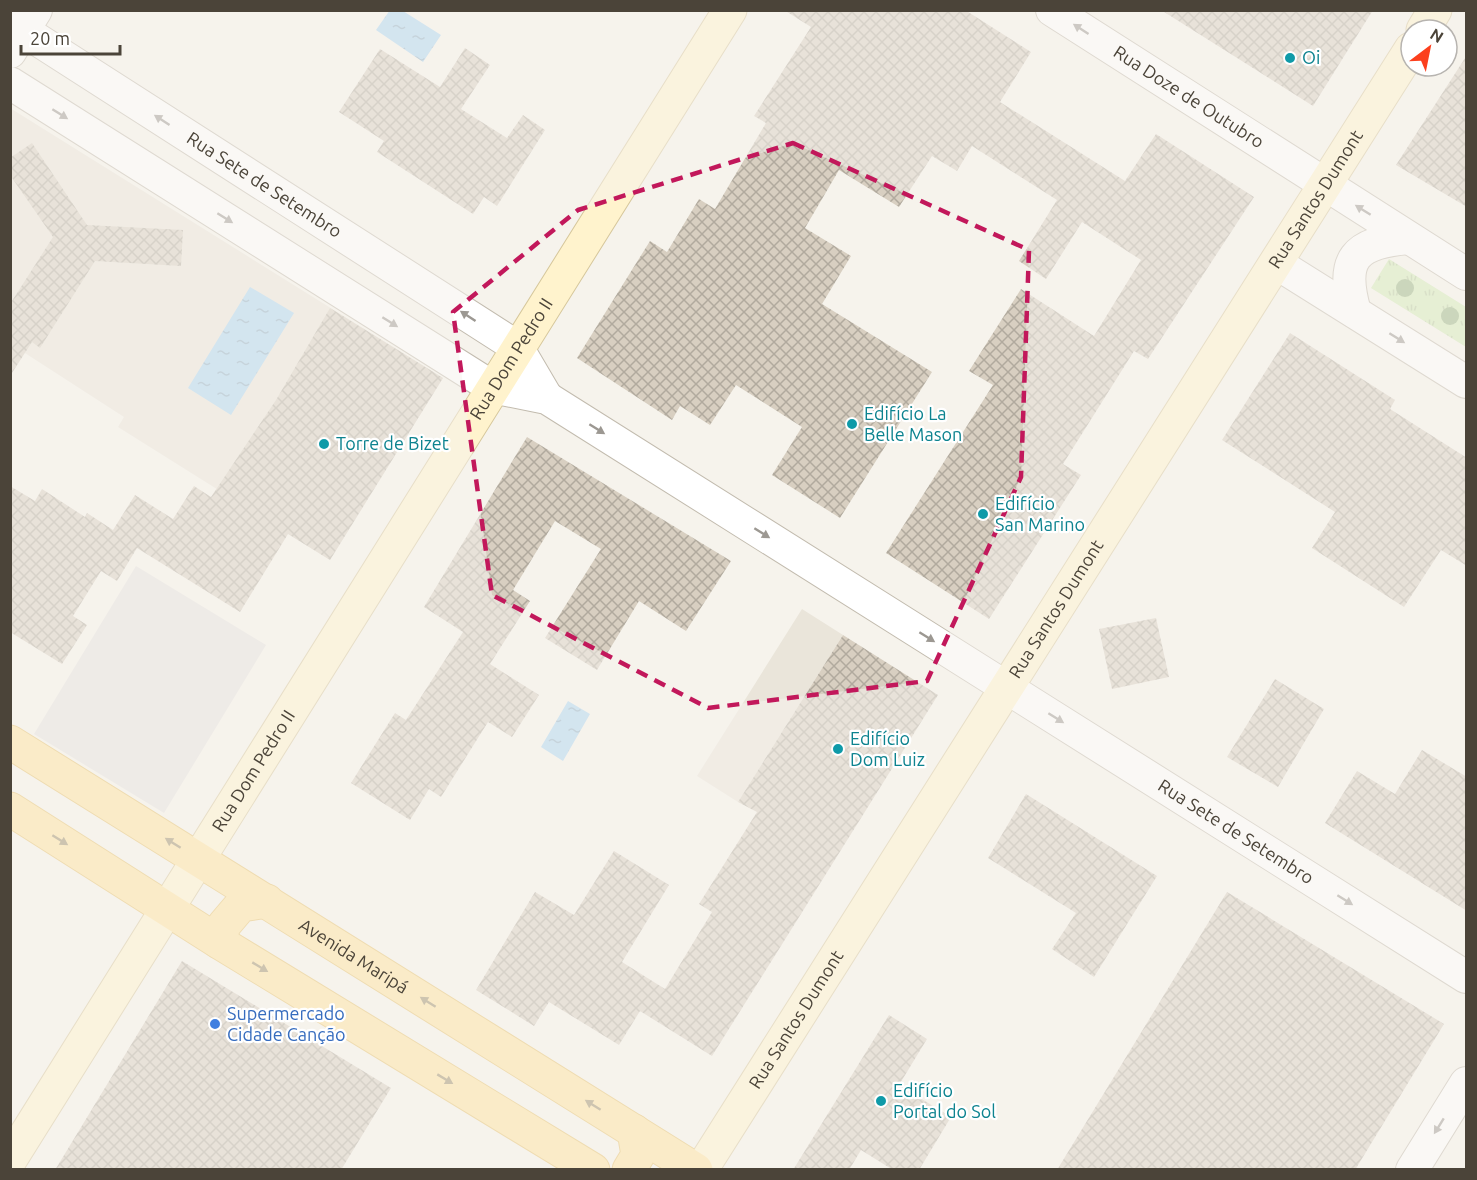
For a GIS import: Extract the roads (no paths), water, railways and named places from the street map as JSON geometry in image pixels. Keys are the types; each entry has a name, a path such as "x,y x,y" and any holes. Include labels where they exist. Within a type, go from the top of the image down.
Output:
{"main road":[{"name":"Avenida Maripá","path":"10,742 696,1170"},
{"path":"10,809 219,942 593,1170"},
{"path":"219,942 224,925 241,905 267,901"},
{"path":"629,1170 638,1155 634,1131"}],"street":[{"name":"Rua Dom Pedro II","path":"169,909 492,387 730,10"},
{"name":"Rua Doze de Outubro","path":"1052,10 1325,186 1467,274"},
{"name":"Rua Sete de Setembro","path":"20,29 517,347"},
{"name":"Rua Santos Dumont","path":"701,1170 1399,68"},
{"path":"10,83 492,387 547,398"},
{"path":"1355,312 1348,288 1348,273 1354,256 1362,248 1373,243 1408,238"},
{"path":"1276,263 1467,382"},
{"path":"517,347 547,398"},
{"name":"Rua Sete de Setembro","path":"547,398 1467,977"},
{"path":"10,1160 169,909"},
{"path":"1412,1170 1467,1083"}],"water":[{"path":"390,10 403,11 441,35 423,62 376,30"},
{"path":"250,287 294,313 231,415 188,388"},
{"path":"568,701 590,714 563,761 541,747"}],"place":[{"name":"Oi","path":"1290,58"},
{"name":"Edifício La Belle Mason","path":"852,424"},
{"name":"Torre de Bizet","path":"324,444"},
{"name":"Edifício San Marino","path":"983,514"},
{"name":"Edifício Dom Luiz","path":"838,749"},
{"name":"Supermercado Cidade Canção","path":"215,1024"},
{"name":"Edifício Portal do Sol","path":"881,1101"}]}
